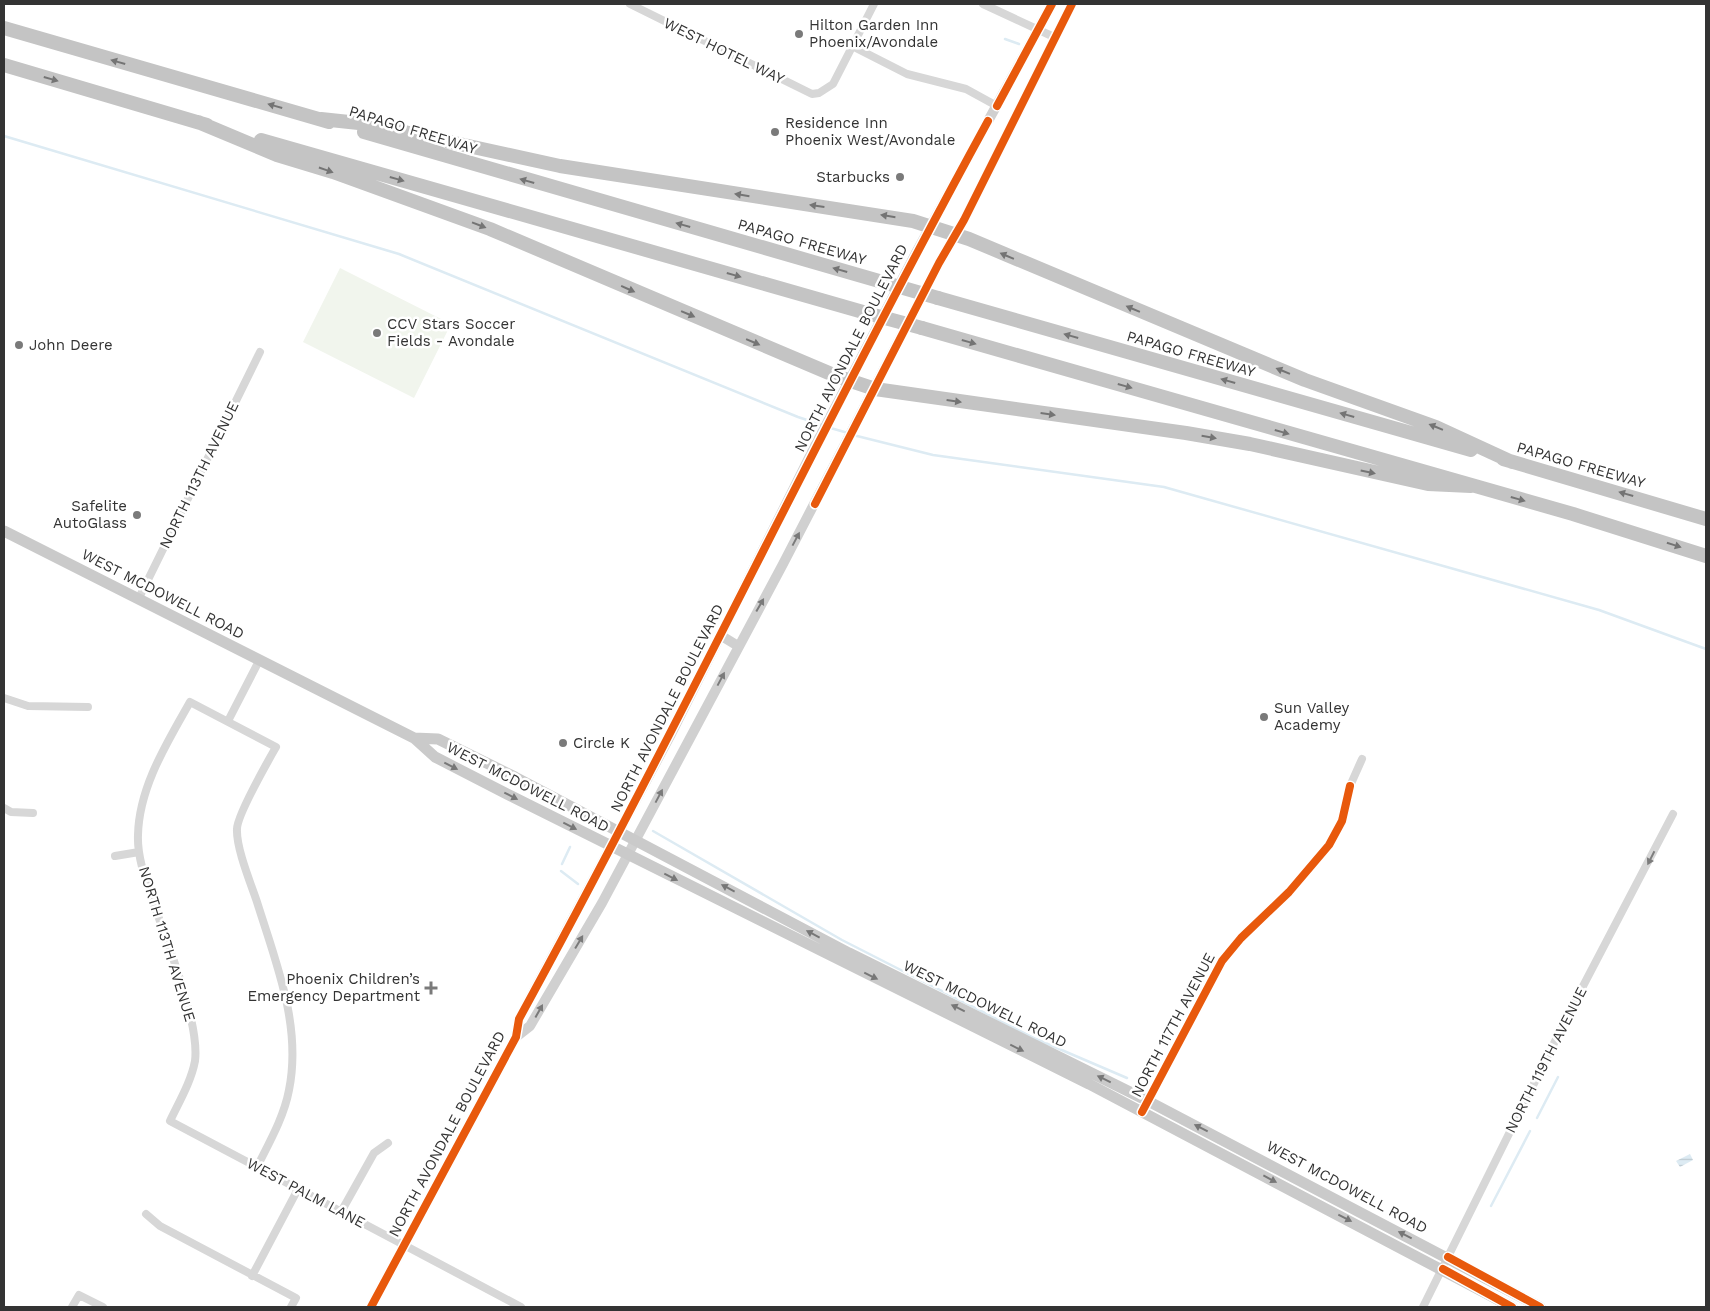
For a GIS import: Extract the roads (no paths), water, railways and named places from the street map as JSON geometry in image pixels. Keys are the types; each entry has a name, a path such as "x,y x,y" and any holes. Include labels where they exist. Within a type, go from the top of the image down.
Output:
{"highway":[{"name":"PAPAGO FREEWAY","path":"4,28 1706,519"},
{"path":"4,65 1605,524 1706,556"},
{"path":"322,119 368,124 560,166 904,219 955,235 1305,380 1436,427 1512,462"},
{"path":"198,122 278,155 326,170 490,229 667,306 875,389 1186,433 1250,444 1428,484 1471,486"}],"main road":[{"name":"NORTH AVONDALE BOULEVARD","path":"371,1307 516,1038 519,1019 620,830 849,380 1052,4"},
{"name":"NORTH AVONDALE BOULEVARD","path":"516,1038 530,1026 628,855 862,414 1072,4"},
{"name":"WEST MCDOWELL ROAD","path":"4,531 414,738 435,758 1142,1112 1512,1307"},
{"path":"720,635 738,646"},
{"name":"WEST MCDOWELL ROAD","path":"414,738 438,739 620,830 849,953 1148,1101 1540,1307"}],"street":[{"name":"WEST HOTEL WAY","path":"630,4 812,94 819,93 833,84 852,46"},
{"path":"874,4 852,46 907,74 966,90 997,106"},
{"path":"984,4 1054,37"},
{"name":"NORTH 113TH AVENUE","path":"139,598 260,352"},
{"path":"257,1167 279,1122 289,1091 293,1061 289,1006 236,829 247,802 276,747 228,721 260,659"},
{"path":"4,698 28,706 88,707"},
{"name":"NORTH 113TH AVENUE","path":"170,1121 190,1078 195,1061 194,1035 190,1013 139,852 140,814 149,783 190,702 228,721"},
{"name":"NORTH 117TH AVENUE","path":"1142,1112 1222,961 1241,938 1290,892 1329,845 1342,821 1350,786 1362,759"},
{"path":"4,808 11,812 33,814"},
{"name":"NORTH 119TH AVENUE","path":"1423,1307 1570,1011 1673,814"},
{"name":"NORTH 113TH AVENUE","path":"115,856 139,852"},
{"name":"WEST PALM LANE","path":"170,1121 521,1307"},
{"path":"342,1212 374,1153 388,1143"},
{"path":"252,1276 298,1189"},
{"path":"146,1214 160,1226 296,1298 290,1307"},
{"path":"72,1307 79,1295 103,1307"}],"waterway":[{"path":"1005,39 1019,44"},
{"path":"4,136 399,254 798,417 822,425"},
{"path":"827,427 848,433"},
{"path":"853,435 933,455 1164,487 1599,610 1706,649"},
{"path":"653,831 842,940 1036,1039 1127,1078"},
{"path":"562,864 570,847"},
{"path":"561,871 578,884"},
{"path":"1537,1118 1558,1077"},
{"path":"1491,1206 1530,1131"}],"place":[{"name":"Hilton Garden Inn Phoenix/Avondale","path":"799,34"},
{"name":"Residence Inn Phoenix West/Avondale","path":"775,132"},
{"name":"Starbucks","path":"900,177"},
{"name":"CCV Stars Soccer Fields - Avondale","path":"377,333"},
{"name":"John Deere","path":"19,345"},
{"name":"Safelite AutoGlass","path":"137,515"},
{"name":"Sun Valley Academy","path":"1264,717"},
{"name":"Circle K","path":"563,743"},
{"name":"Phoenix Children’s Emergency Department","path":"431,988"}]}
